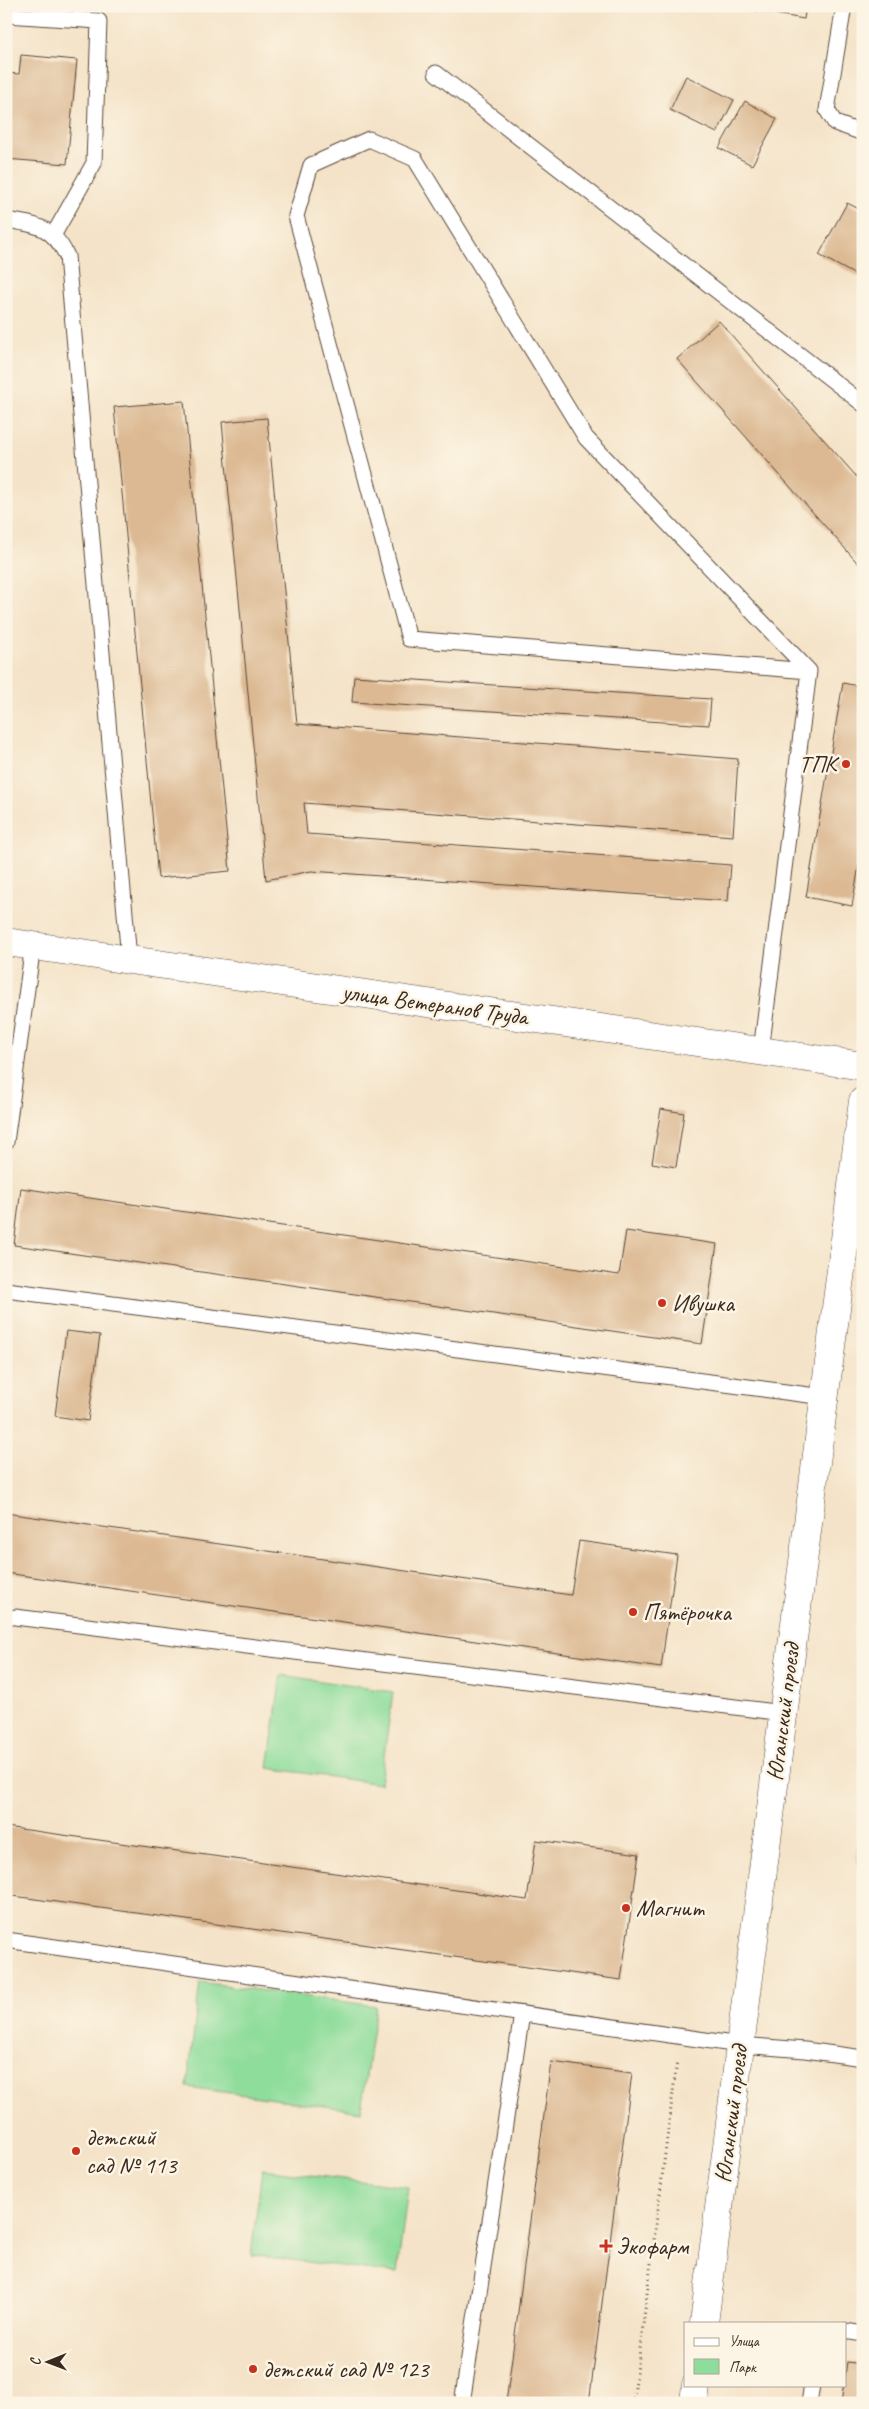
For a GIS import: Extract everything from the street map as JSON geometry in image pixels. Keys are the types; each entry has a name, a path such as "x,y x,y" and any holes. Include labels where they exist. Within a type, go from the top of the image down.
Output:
{"street":[{"name":"улица Ветеранов Труда","path":"6,942 863,1066"},
{"name":"Юганский проезд","path":"704,2322 863,1101"},
{"path":"694,2403 696,2386"}],"lane":[{"path":"844,6 827,110 835,122 863,133"},
{"path":"6,15 99,21 94,163 54,234"},
{"path":"436,73 863,404"},
{"path":"368,139 415,159 586,438 809,671 409,639 296,216 311,165 368,139"},
{"path":"6,220 44,228 54,234 67,256 129,959"},
{"path":"761,1051 809,671"},
{"path":"6,1142 33,945"},
{"path":"6,1290 824,1397"},
{"path":"15,1617 783,1713"},
{"path":"6,1940 680,2037 863,2058"},
{"path":"462,2403 522,2014"},
{"path":"846,2331 863,2334"},
{"path":"809,2403 812,2386"}],"path":[{"path":"633,2403 680,2037"}],"green space":[{"path":"281,1675 393,1692 380,1784 268,1768"},
{"path":"863,1804 863,1885 858,1855"},
{"path":"200,1982 376,2006 361,2111 187,2087"},
{"path":"262,2169 408,2187 397,2273 251,2255"}],"building":[{"path":"727,6 806,6 804,19"},
{"path":"21,55 77,60 67,164 6,159 6,73 19,74"},
{"path":"686,76 734,100 717,133 670,110"},
{"path":"745,101 777,119 752,165 719,148"},
{"path":"847,203 863,211 863,279 819,255"},
{"path":"719,321 863,484 863,569 677,359"},
{"path":"184,401 230,871 158,878 114,407"},
{"path":"267,418 297,724 738,759 733,836 304,803 307,834 731,865 728,901 311,871 266,880 222,422"},
{"path":"354,676 711,699 709,725 352,702"},
{"name":"ТПК","path":"843,683 863,687 863,842 852,906 806,897"},
{"path":"661,1109 684,1113 676,1167 652,1163"},
{"path":"21,1188 619,1275 626,1231 717,1244 702,1344 14,1245"},
{"path":"66,1331 100,1335 88,1421 55,1416"},
{"path":"6,1513 571,1595 579,1541 677,1555 661,1668 6,1573"},
{"path":"6,1827 527,1900 536,1840 639,1854 621,1980 6,1895"},
{"path":"551,2062 632,2073 589,2403 506,2403"},
{"path":"847,2362 863,2364 863,2403 841,2403 843,2386 846,2386"}],"place":[{"name":"ТПК","path":"846,764"},
{"name":"Ивушка","path":"662,1303"},
{"name":"Пятёрочка","path":"633,1612"},
{"name":"Магнит","path":"626,1908"},
{"name":"детский сад № 113","path":"76,2151"},
{"name":"Экофарм","path":"606,2246"},
{"name":"детский сад № 123","path":"253,2369"}]}
